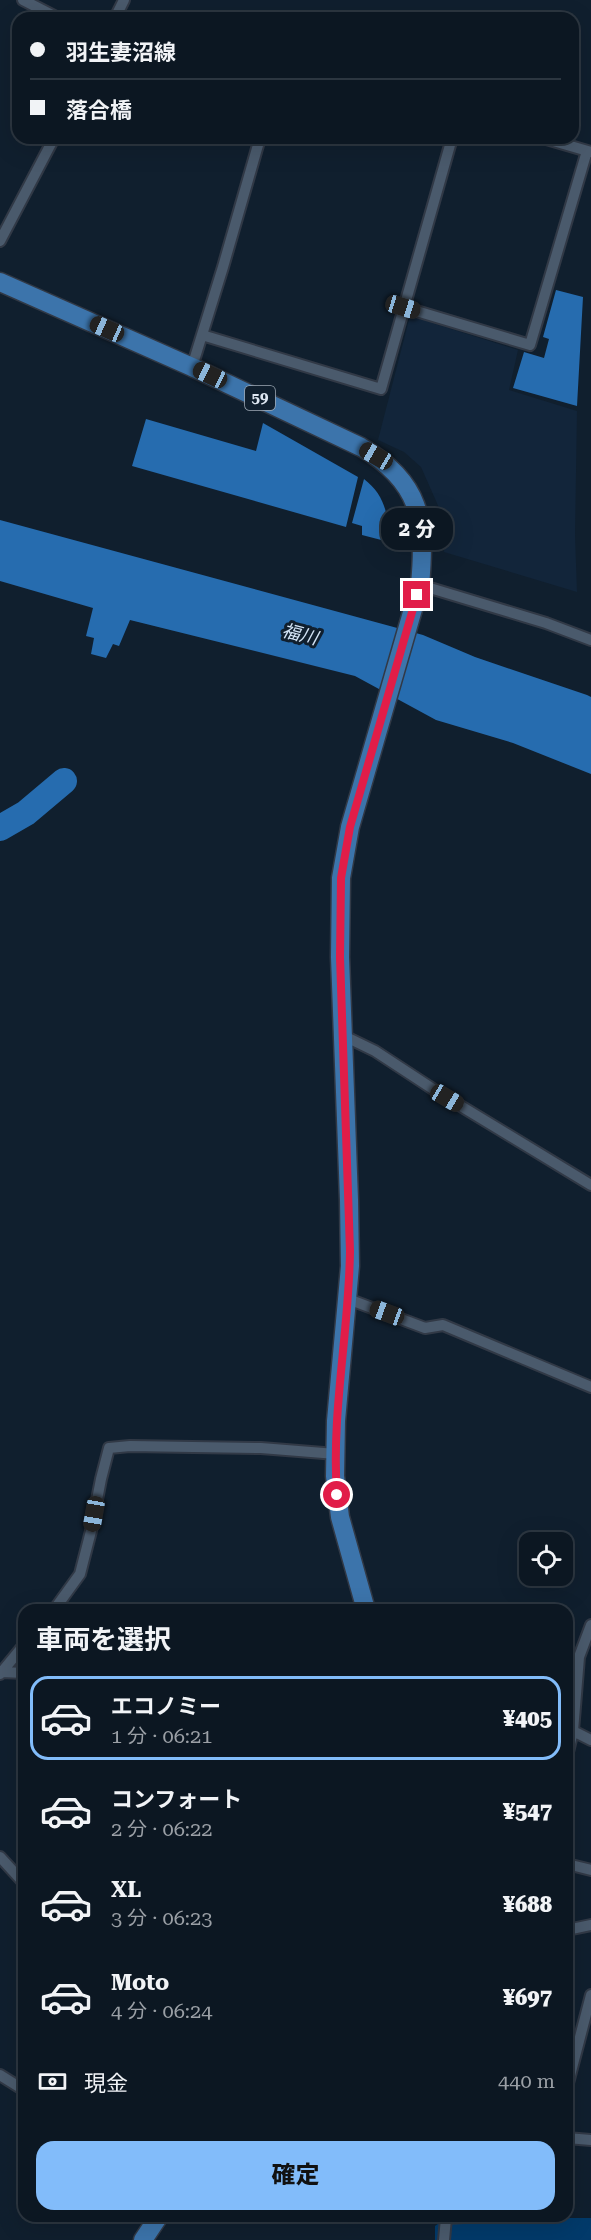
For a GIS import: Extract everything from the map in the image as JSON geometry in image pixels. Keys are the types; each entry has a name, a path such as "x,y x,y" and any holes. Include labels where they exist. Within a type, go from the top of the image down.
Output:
{"main road":[{"name":"59","path":"0,282 192,367 361,447 385,463 399,476 414,502 422,530 423,547 418,590 350,827 341,878 340,957 350,1224 348,1299 336,1421 336,1486 340,1517 364,1604"},
{"path":"143,2240 155,2222"}],"street":[{"path":"23,0 46,12"},
{"path":"0,241 51,144"},
{"path":"192,367 258,144"},
{"path":"202,334 381,389 450,144"},
{"path":"403,307 530,345 589,151 564,144"},
{"path":"418,590 546,623 591,640"},
{"path":"344,1036 375,1051 436,1091 591,1185"},
{"path":"348,1299 425,1328 443,1325 591,1387"},
{"path":"58,1604 80,1574 91,1531 100,1479 110,1448 130,1446 249,1448 336,1454"},
{"path":"573,1706 579,1657 591,1624"},
{"path":"1,1673 18,1652"},
{"path":"1,1673 18,1673"},
{"path":"573,1732 591,1740"},
{"path":"0,1857 18,1876"},
{"path":"573,1866 591,1870"},
{"path":"573,1929 591,1925"},
{"path":"573,2064 591,1995"},
{"path":"0,2075 18,2086"},
{"path":"573,2138 591,2140"},
{"path":"444,2240 446,2222"}],"shaded area":[{"path":"410,316 518,350 509,390 577,411 575,535 577,592 444,552 445,541 440,510 421,467 404,452 378,440"},
{"path":"573,2218 591,2218 591,2240 435,2240 435,2226 440,2222 573,2222"}],"water":[{"path":"556,290 583,297 577,406 513,388 524,352 544,358 549,339 543,337"},
{"path":"146,419 256,451 263,423 358,477 346,527 132,466"},
{"path":"364,479 381,499 387,515 389,542 362,535 362,526 352,523"},
{"name":"福川","path":"0,520 423,635 475,657 587,695 591,697 591,774 513,743 436,720 355,676 130,620 119,646 113,644 106,658 91,654 94,638 86,636 93,608 0,581"}],"waterway":[{"path":"0,828 26,813 64,781"}],"route":[{"path":"337,1495 336,1421 350,1266 340,957 341,878 350,827 417,595"}]}
